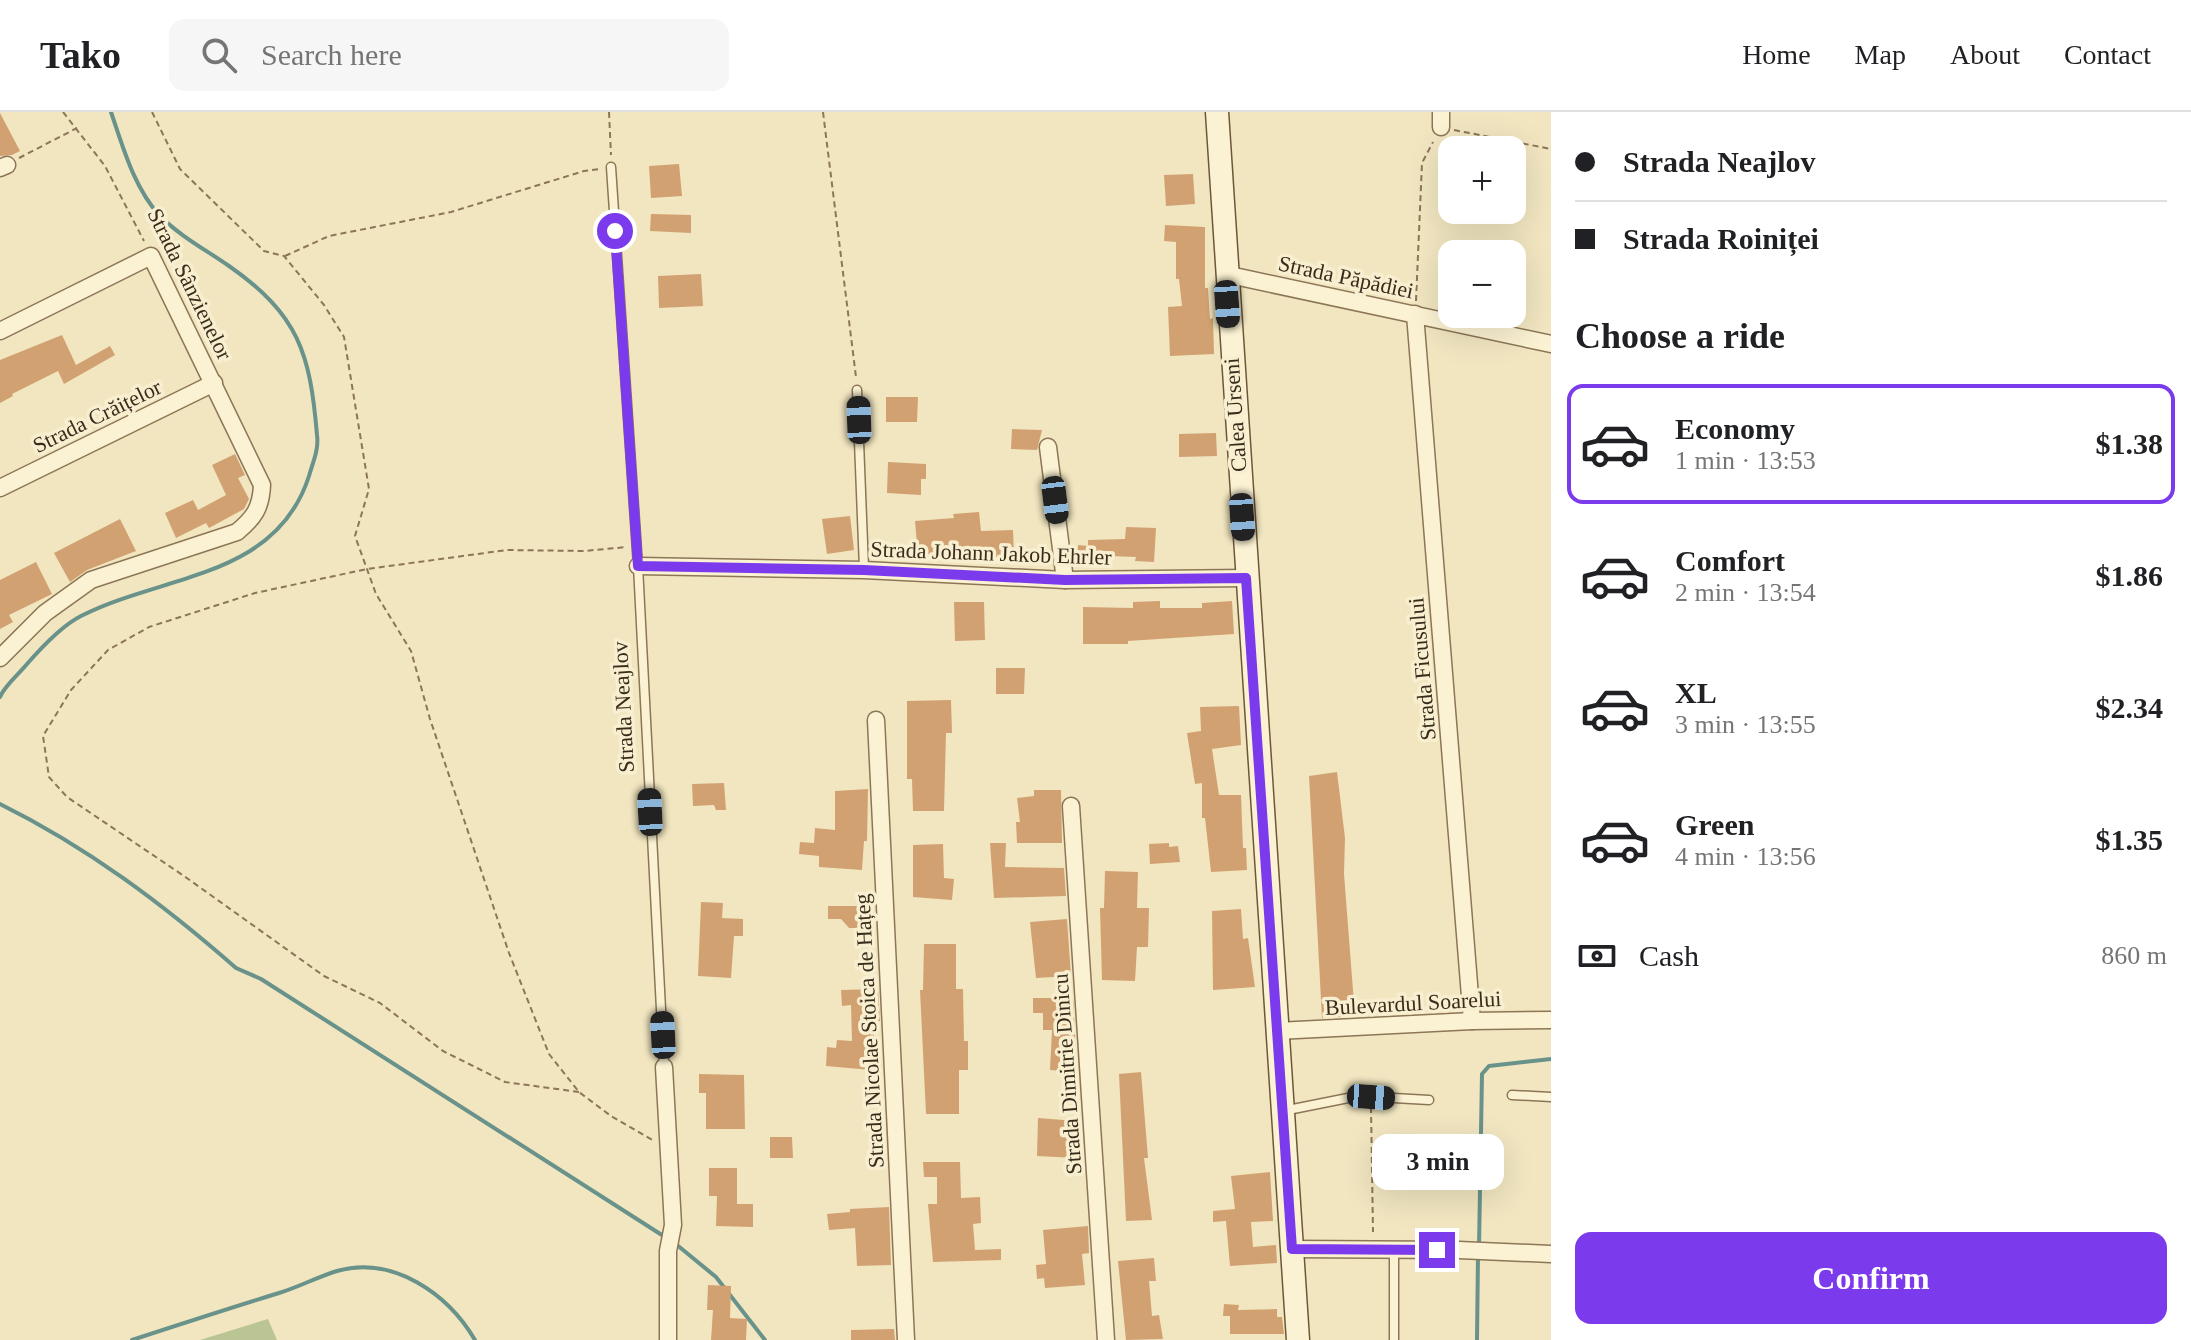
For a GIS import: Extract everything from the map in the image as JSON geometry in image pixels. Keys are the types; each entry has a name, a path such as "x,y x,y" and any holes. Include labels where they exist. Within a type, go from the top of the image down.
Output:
{"street":[{"name":"Calea Urseni","path":"1217,112 1225,274 1298,1340"},
{"path":"0,331 151,256"},
{"name":"Strada Sânzienelor","path":"0,658 45,613 91,580 237,532 253,518 261,503 262,485 151,256"},
{"name":"Strada Păpădiei","path":"1225,274 1551,344"},
{"name":"Strada Ficusului","path":"1415,314 1472,1021"},
{"name":"Strada Crăițelor","path":"0,488 214,383"},
{"path":"1048,447 1065,580"},
{"name":"Strada Johann Jakob Ehrler","path":"638,566 864,570 1065,580 1246,578"},
{"name":"Strada Nicolae Stoica de Hațeg","path":"876,720 906,1340"},
{"name":"Strada Dimitrie Dinicu","path":"1071,806 1106,1340"},
{"name":"Bulevardul Soarelui","path":"1277,1031 1551,1020"},
{"name":"Strada Neajlov","path":"664,1067 673,1225 668,1251 668,1340"},
{"path":"1292,1249 1551,1254"}],"lane":[{"name":"Strada Neajlov","path":"611,167 638,566 664,1067"},
{"path":"857,390 864,570"},
{"path":"1512,1095 1551,1097"},
{"path":"1283,1111 1358,1096 1429,1100"},
{"path":"1394,1250 1394,1340"}],"path":[{"name":"Strada Sânzienelor","path":"63,112 105,166 151,256"},
{"path":"152,112 180,169 264,251 284,256 324,305 344,337 369,489 355,536 383,608 411,651 430,719 504,938 549,1054 579,1092 611,1116 669,1150"},
{"path":"284,256 329,236 451,212 584,171 611,167 609,112"},
{"path":"823,112 857,390"},
{"path":"1415,314 1422,163 1441,120 1551,149"},
{"path":"4,166 77,128"},
{"path":"579,1092 505,1082 443,1051 380,1003 324,976 67,797 49,777 43,736 71,690 108,650 149,627 255,593 367,569 507,550 584,551 636,546"},
{"path":"1371,1097 1373,1249"}],"green space":[{"path":"268,1319 277,1340 200,1340"}],"building":[{"path":"0,113 20,151 12,155 0,156"},
{"path":"679,164 682,196 651,198 649,166"},
{"path":"1193,174 1195,204 1166,206 1164,175"},
{"path":"651,214 691,215 691,233 650,231"},
{"path":"1165,225 1205,227 1205,288 1208,288 1210,319 1213,318 1214,354 1170,356 1168,307 1182,306 1179,279 1176,279 1176,242 1164,241"},
{"path":"701,274 703,306 659,308 658,276"},
{"path":"62,335 76,365 110,346 115,355 64,384 58,371 0,403 0,360"},
{"path":"886,397 918,397 917,422 886,422"},
{"path":"1012,429 1042,430 1037,450 1011,449"},
{"path":"1216,433 1217,456 1179,457 1179,434"},
{"path":"235,454 245,475 238,478 249,499 244,509 209,528 206,523 176,538 165,513 193,500 198,510 226,495 212,465"},
{"path":"888,462 926,464 926,479 921,479 921,495 887,493"},
{"path":"979,512 981,531 1013,530 1014,557 989,557 989,554 957,556 956,552 918,555 915,521 954,518 953,514"},
{"path":"850,516 854,550 827,554 822,519"},
{"path":"120,519 136,551 87,570 70,582 54,553"},
{"path":"1126,527 1156,528 1154,562 1135,561 1136,557 1109,556 1109,561 1089,562 1088,559 1077,558 1078,545 1088,546 1088,540 1125,539"},
{"path":"36,562 52,594 9,615 13,622 0,629 0,580"},
{"path":"1160,601 1160,608 1202,608 1202,603 1232,601 1234,634 1128,641 1128,644 1083,644 1083,607 1133,608 1133,602"},
{"path":"954,602 984,602 985,640 955,641"},
{"path":"996,668 1025,668 1024,694 996,694"},
{"path":"951,700 952,733 946,733 944,811 913,811 912,779 907,779 907,701"},
{"path":"1239,706 1241,745 1212,749 1219,795 1241,795 1247,870 1211,872 1205,818 1202,818 1202,783 1195,784 1187,733 1201,731 1200,707"},
{"path":"1337,772 1345,838 1344,874 1355,1016 1322,1018 1309,776"},
{"path":"724,783 726,810 716,810 714,805 693,806 692,784"},
{"path":"868,789 867,841 864,841 862,870 819,867 819,856 799,854 800,842 814,843 815,828 835,830 835,791"},
{"path":"1034,790 1061,790 1062,843 1017,843 1016,822 1020,822 1017,798 1034,796"},
{"path":"990,843 1006,843 1005,867 1064,868 1066,896 994,898"},
{"path":"1169,843 1169,847 1178,846 1180,862 1150,864 1149,844"},
{"path":"943,844 944,878 954,879 952,900 913,897 913,845"},
{"path":"1105,871 1138,872 1137,908 1149,908 1148,947 1137,947 1135,981 1102,980 1100,908 1104,908"},
{"path":"701,902 723,903 722,918 743,919 743,936 734,936 731,978 698,976"},
{"path":"828,906 873,906 873,928 849,928 841,919 828,919"},
{"path":"1241,909 1243,939 1248,938 1255,987 1213,990 1212,911"},
{"path":"1067,919 1071,976 1036,978 1030,922"},
{"path":"924,944 956,944 956,989 963,989 964,1041 968,1041 968,1070 959,1070 959,1114 926,1114 920,990 923,990"},
{"path":"878,989 880,1021 874,1021 874,1056 881,1056 882,1071 826,1066 827,1047 836,1048 837,1040 852,1041 851,1005 842,1006 841,990"},
{"path":"1033,998 1073,998 1077,1072 1050,1070 1052,1030 1043,1030 1043,1013 1033,1013"},
{"path":"1141,1072 1148,1158 1144,1158 1152,1220 1126,1221 1119,1074"},
{"path":"699,1074 744,1075 745,1129 706,1129 706,1093 699,1093"},
{"path":"1038,1118 1076,1121 1075,1158 1037,1156"},
{"path":"770,1137 792,1137 793,1158 770,1158"},
{"path":"923,1162 960,1162 961,1198 980,1197 981,1223 973,1224 975,1250 1001,1249 1001,1260 933,1262 928,1204 937,1204 937,1177 924,1177"},
{"path":"709,1168 737,1168 737,1204 753,1204 753,1227 716,1226 717,1196 709,1196"},
{"path":"1270,1172 1273,1221 1251,1222 1253,1247 1276,1245 1277,1263 1230,1266 1226,1221 1213,1222 1213,1211 1235,1209 1231,1176"},
{"path":"889,1207 891,1265 857,1266 855,1228 829,1230 827,1214"},
{"path":"1088,1226 1089,1253 1082,1254 1085,1285 1045,1288 1044,1278 1037,1279 1036,1265 1046,1264 1043,1230"},
{"path":"1154,1258 1156,1281 1149,1281 1152,1316 1159,1315 1163,1339 1126,1340 1118,1261"},
{"path":"708,1285 731,1286 730,1318 747,1319 746,1340 711,1340 713,1310 707,1310"},
{"path":"1224,1304 1239,1305 1238,1310 1277,1309 1277,1317 1282,1317 1284,1334 1230,1334 1230,1316 1223,1316"},
{"path":"894,1329 895,1340 851,1340 851,1330"}],"waterway":[{"path":"0,697 45,644 74,620 113,602 213,569 244,554 271,535 293,510 309,476 316,450 314,406 305,358 286,319 253,284 160,216 136,180 111,112"},
{"path":"0,804 63,839 123,878 181,921 236,968 261,979 665,1237"},
{"path":"1479,1247 1482,1074 1489,1066 1551,1059"},
{"path":"677,1245 716,1277 765,1340"},
{"path":"1477,1340 1478,1255"},
{"path":"132,1340 286,1291 337,1271 358,1267 398,1274 417,1282 450,1308 475,1340"}],"route":[{"path":"615,231 638,566 864,570 1065,580 1246,578 1292,1249 1437,1250"}]}
